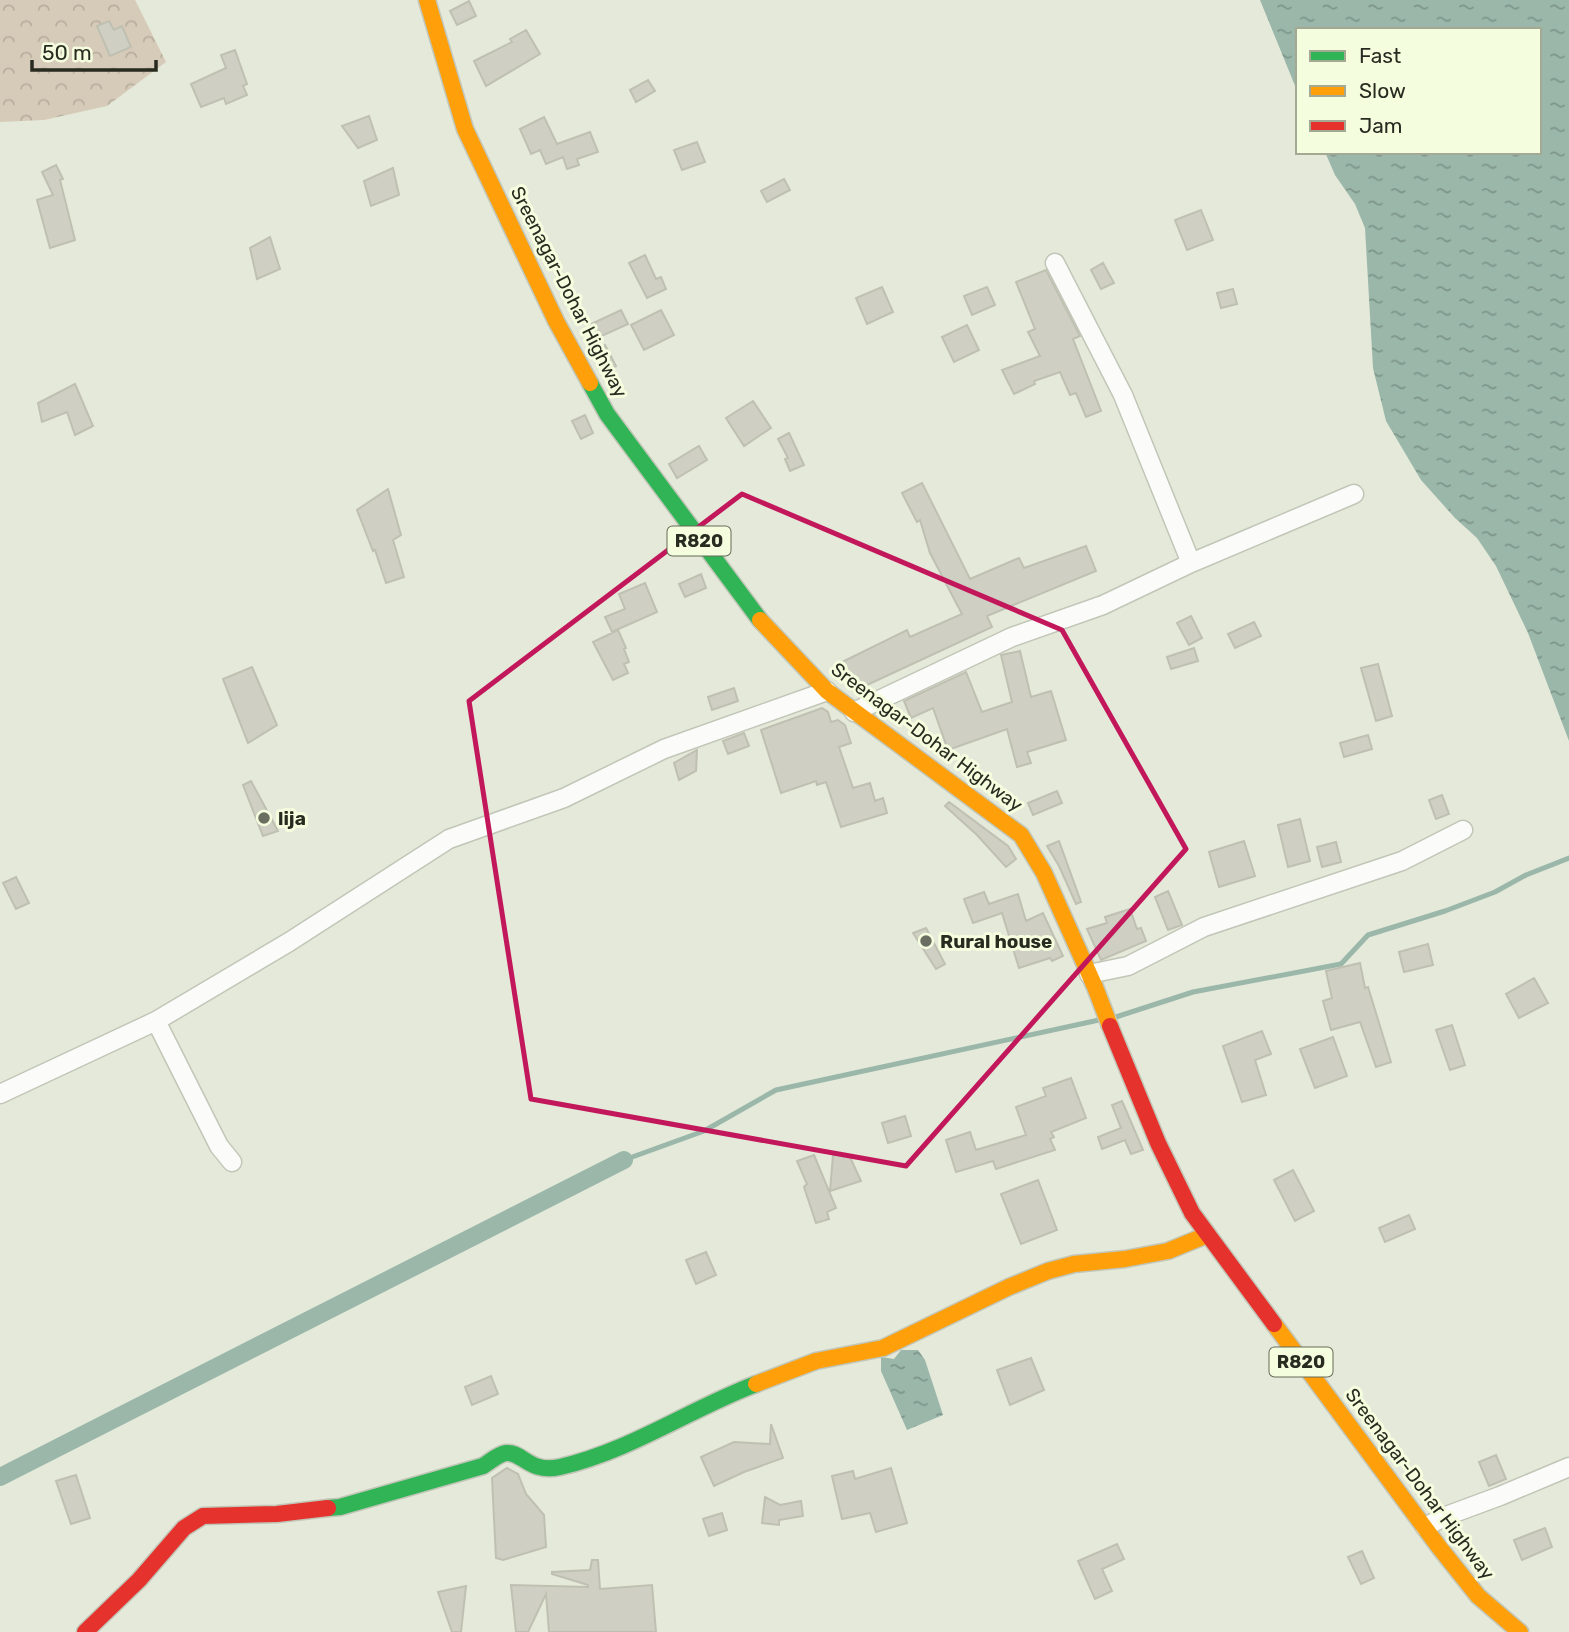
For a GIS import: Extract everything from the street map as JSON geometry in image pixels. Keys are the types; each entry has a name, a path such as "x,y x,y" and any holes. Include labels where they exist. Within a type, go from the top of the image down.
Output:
{"main road":[{"name":"Sreenagar-Dohar Highway","path":"427,0 465,129 556,321 607,414 756,616 827,691 1021,835 1044,873 1092,981 1124,1064 1186,1201 1207,1234 1478,1596 1520,1632"},
{"path":"85,1632 139,1580 184,1528 204,1516 277,1514 340,1507 483,1466 503,1453 512,1453 537,1469 558,1468 621,1447 732,1393 816,1361 883,1348 1048,1271 1073,1264 1168,1251 1207,1234"}],"street":[{"path":"1055,263 1124,395 1191,563"},
{"path":"854,712 1012,637 1103,605 1191,563 1354,494"},
{"path":"0,1094 156,1021 289,942 449,839 564,799 664,749 827,691"},
{"path":"1092,981 1128,966 1204,927 1402,861 1464,830"},
{"path":"156,1021 219,1146 232,1162"},
{"path":"1425,1527 1569,1467"}],"highlighted area":[{"path":"742,494 1062,630 1186,849 906,1166 531,1099 469,701"}],"green space":[{"path":"0,0 135,0 166,62 107,106 44,120 0,122"}],"water":[{"path":"1260,0 1569,0 1569,741 1528,633 1496,566 1477,538 1421,480 1386,421 1373,368 1365,228 1355,204 1335,175 1326,154 1541,154 1541,28 1296,28 1296,88"},
{"path":"901,1350 918,1350 925,1360 943,1415 907,1430 881,1371 881,1357 894,1359"}],"building":[{"path":"469,1 476,16 457,25 450,11"},
{"path":"109,21 114,30 122,26 131,47 110,56 97,26"},
{"path":"526,30 540,54 486,86 474,61 512,42 510,39"},
{"path":"235,50 247,84 243,86 247,95 226,104 224,98 201,107 191,84 226,68 221,55"},
{"path":"648,80 655,91 636,102 630,90"},
{"path":"369,116 377,140 358,148 342,126"},
{"path":"544,117 557,144 590,132 598,152 577,159 579,165 567,169 563,157 546,164 540,150 531,154 520,129"},
{"path":"697,142 705,162 682,170 674,150"},
{"path":"56,165 63,179 60,180 75,240 50,248 37,200 53,195 42,172"},
{"path":"393,168 399,195 371,206 364,181"},
{"path":"784,179 790,190 767,202 761,191"},
{"path":"1201,210 1213,240 1187,250 1175,220"},
{"path":"270,237 280,269 257,279 250,248"},
{"path":"645,255 656,279 661,277 666,289 647,298 629,263"},
{"path":"1103,263 1114,283 1101,289 1091,270"},
{"path":"1046,270 1080,336 1073,339 1101,411 1086,417 1076,393 1070,395 1060,372 1034,381 1035,384 1014,394 1002,370 1040,356 1028,332 1035,329 1016,282"},
{"path":"882,287 893,312 867,324 856,298"},
{"path":"987,287 995,305 972,315 964,296"},
{"path":"1233,289 1237,304 1221,308 1217,293"},
{"path":"621,310 628,324 595,339 589,325"},
{"path":"661,310 674,335 644,350 631,325"},
{"path":"967,325 979,350 954,362 942,337"},
{"path":"605,345 616,366 603,373 592,352"},
{"path":"75,384 93,426 75,435 67,412 42,422 38,403"},
{"path":"753,401 771,428 744,446 726,418"},
{"path":"585,415 593,433 581,439 572,421"},
{"path":"789,433 804,465 790,471 785,459 788,458 778,439"},
{"path":"699,446 707,460 677,478 669,464"},
{"path":"922,483 970,579 1019,558 1024,568 1086,546 1096,571 987,616 992,627 854,691 849,687 838,664 907,630 910,637 962,614 930,553 920,520 917,522 902,493"},
{"path":"388,489 401,535 393,540 404,577 386,583 357,510"},
{"path":"701,574 706,588 685,597 679,584"},
{"path":"645,583 657,612 612,632 605,617 625,609 619,594"},
{"path":"1191,616 1202,638 1189,645 1177,623"},
{"path":"1254,622 1261,636 1235,648 1228,634"},
{"path":"618,630 626,648 624,649 629,662 624,664 628,673 613,680 593,642"},
{"path":"1194,648 1198,661 1171,669 1167,657"},
{"path":"1020,651 1031,697 1051,691 1066,740 1027,752 1031,763 1017,767 1007,729 948,750 933,708 911,718 904,701 966,672 982,712 1012,702 1001,655"},
{"path":"1378,664 1392,716 1376,721 1361,668"},
{"path":"252,667 277,725 248,743 223,679"},
{"path":"734,688 738,701 712,710 708,697"},
{"path":"822,708 828,712 831,722 838,720 845,725 851,743 839,747 853,788 870,783 875,801 883,798 887,813 841,827 826,782 817,785 816,781 781,793 761,730"},
{"path":"744,733 749,746 728,754 723,741"},
{"path":"1368,735 1372,749 1344,757 1340,743"},
{"path":"697,750 696,771 679,780 674,763"},
{"name":"lija","path":"251,781 278,831 263,836 243,785"},
{"path":"1057,791 1062,803 1033,815 1028,803"},
{"path":"1442,795 1449,814 1436,819 1429,800"},
{"path":"949,802 1008,846 1016,859 1006,867 977,835 945,806"},
{"path":"1300,819 1310,861 1288,867 1278,825"},
{"path":"1059,841 1081,902 1076,904 1047,846"},
{"path":"1244,841 1255,876 1219,887 1209,852"},
{"path":"1336,842 1341,862 1322,867 1317,847"},
{"path":"16,877 29,903 16,909 3,883"},
{"path":"1168,891 1182,925 1168,930 1155,897"},
{"path":"984,892 989,904 1018,894 1026,921 1043,913 1063,956 1019,968 1002,913 973,923 964,899"},
{"path":"1130,909 1137,929 1141,928 1146,941 1101,960 1087,929 1107,923 1105,917"},
{"path":"926,928 945,964 936,969 913,933"},
{"path":"1428,944 1433,965 1404,972 1399,952"},
{"path":"1360,963 1365,988 1368,987 1391,1062 1376,1067 1360,1022 1331,1030 1323,1001 1332,998 1326,971"},
{"path":"1534,978 1548,1003 1519,1018 1506,994"},
{"path":"1452,1025 1465,1065 1450,1070 1436,1030"},
{"path":"1262,1031 1271,1054 1255,1060 1266,1095 1242,1102 1223,1046"},
{"path":"1333,1037 1347,1076 1315,1088 1300,1049"},
{"path":"1071,1078 1086,1118 1051,1132 1054,1137 1050,1139 1055,1150 996,1169 993,1161 956,1172 946,1140 970,1132 976,1150 1026,1135 1016,1107 1046,1096 1043,1088"},
{"path":"1122,1101 1143,1150 1131,1154 1125,1140 1102,1149 1098,1137 1121,1128 1112,1105"},
{"path":"905,1116 911,1136 888,1143 882,1123"},
{"path":"814,1155 836,1208 827,1212 829,1219 816,1223 804,1187 807,1184 797,1161"},
{"path":"833,1155 849,1155 861,1181 830,1191"},
{"path":"1293,1170 1314,1211 1295,1221 1274,1180"},
{"path":"1038,1180 1057,1230 1021,1244 1001,1194"},
{"path":"1409,1215 1415,1229 1385,1242 1379,1228"},
{"path":"706,1252 716,1275 696,1284 686,1260"},
{"path":"1031,1358 1044,1390 1010,1405 997,1370"},
{"path":"491,1376 498,1394 472,1405 465,1387"},
{"path":"771,1424 783,1458 714,1486 701,1457 734,1442 770,1444"},
{"path":"1496,1455 1506,1479 1489,1486 1479,1462"},
{"path":"507,1468 518,1474 526,1494 544,1515 546,1547 503,1560 496,1558 492,1478"},
{"path":"891,1468 907,1523 876,1532 870,1513 842,1519 832,1476 853,1471 855,1479"},
{"path":"76,1475 90,1518 71,1524 56,1481"},
{"path":"765,1497 780,1505 801,1501 803,1516 779,1520 779,1525 762,1523"},
{"path":"722,1513 727,1530 709,1536 703,1519"},
{"path":"1545,1528 1552,1547 1522,1560 1514,1540"},
{"path":"1117,1544 1124,1559 1102,1569 1112,1591 1095,1599 1078,1561"},
{"path":"1362,1551 1374,1578 1361,1584 1348,1557"},
{"path":"592,1560 598,1560 600,1589 652,1585 656,1632 549,1632 546,1594 528,1632 516,1632 511,1585 588,1587 552,1572 590,1570"},
{"path":"466,1586 461,1632 452,1632 438,1592"}],"waterway":[{"path":"1116,1017 1193,992 1341,964 1368,935 1495,892 1526,875 1569,858"},
{"path":"624,1160 704,1131 776,1090 1099,1020"},
{"path":"0,1477 624,1160"}],"traffic: fast":[{"path":"590,383 607,414 760,620"},
{"path":"328,1508 340,1507 483,1466 506,1453 517,1455 534,1465 549,1468 586,1460 756,1384"}],"traffic: slow":[{"path":"427,0 465,129 556,321 590,383"},
{"path":"760,620 827,691 1021,835 1044,873 1110,1026"},
{"path":"756,1384 816,1361 883,1348 1048,1271 1074,1264 1168,1251 1207,1235"},
{"path":"1274,1324 1478,1596 1520,1632"}],"traffic: jam":[{"path":"1110,1026 1158,1143 1192,1213 1274,1324"},
{"path":"85,1632 139,1580 184,1528 203,1516 277,1514 328,1508"}],"place":[{"name":"lija","path":"264,818"},
{"name":"Rural house","path":"926,941"}]}
